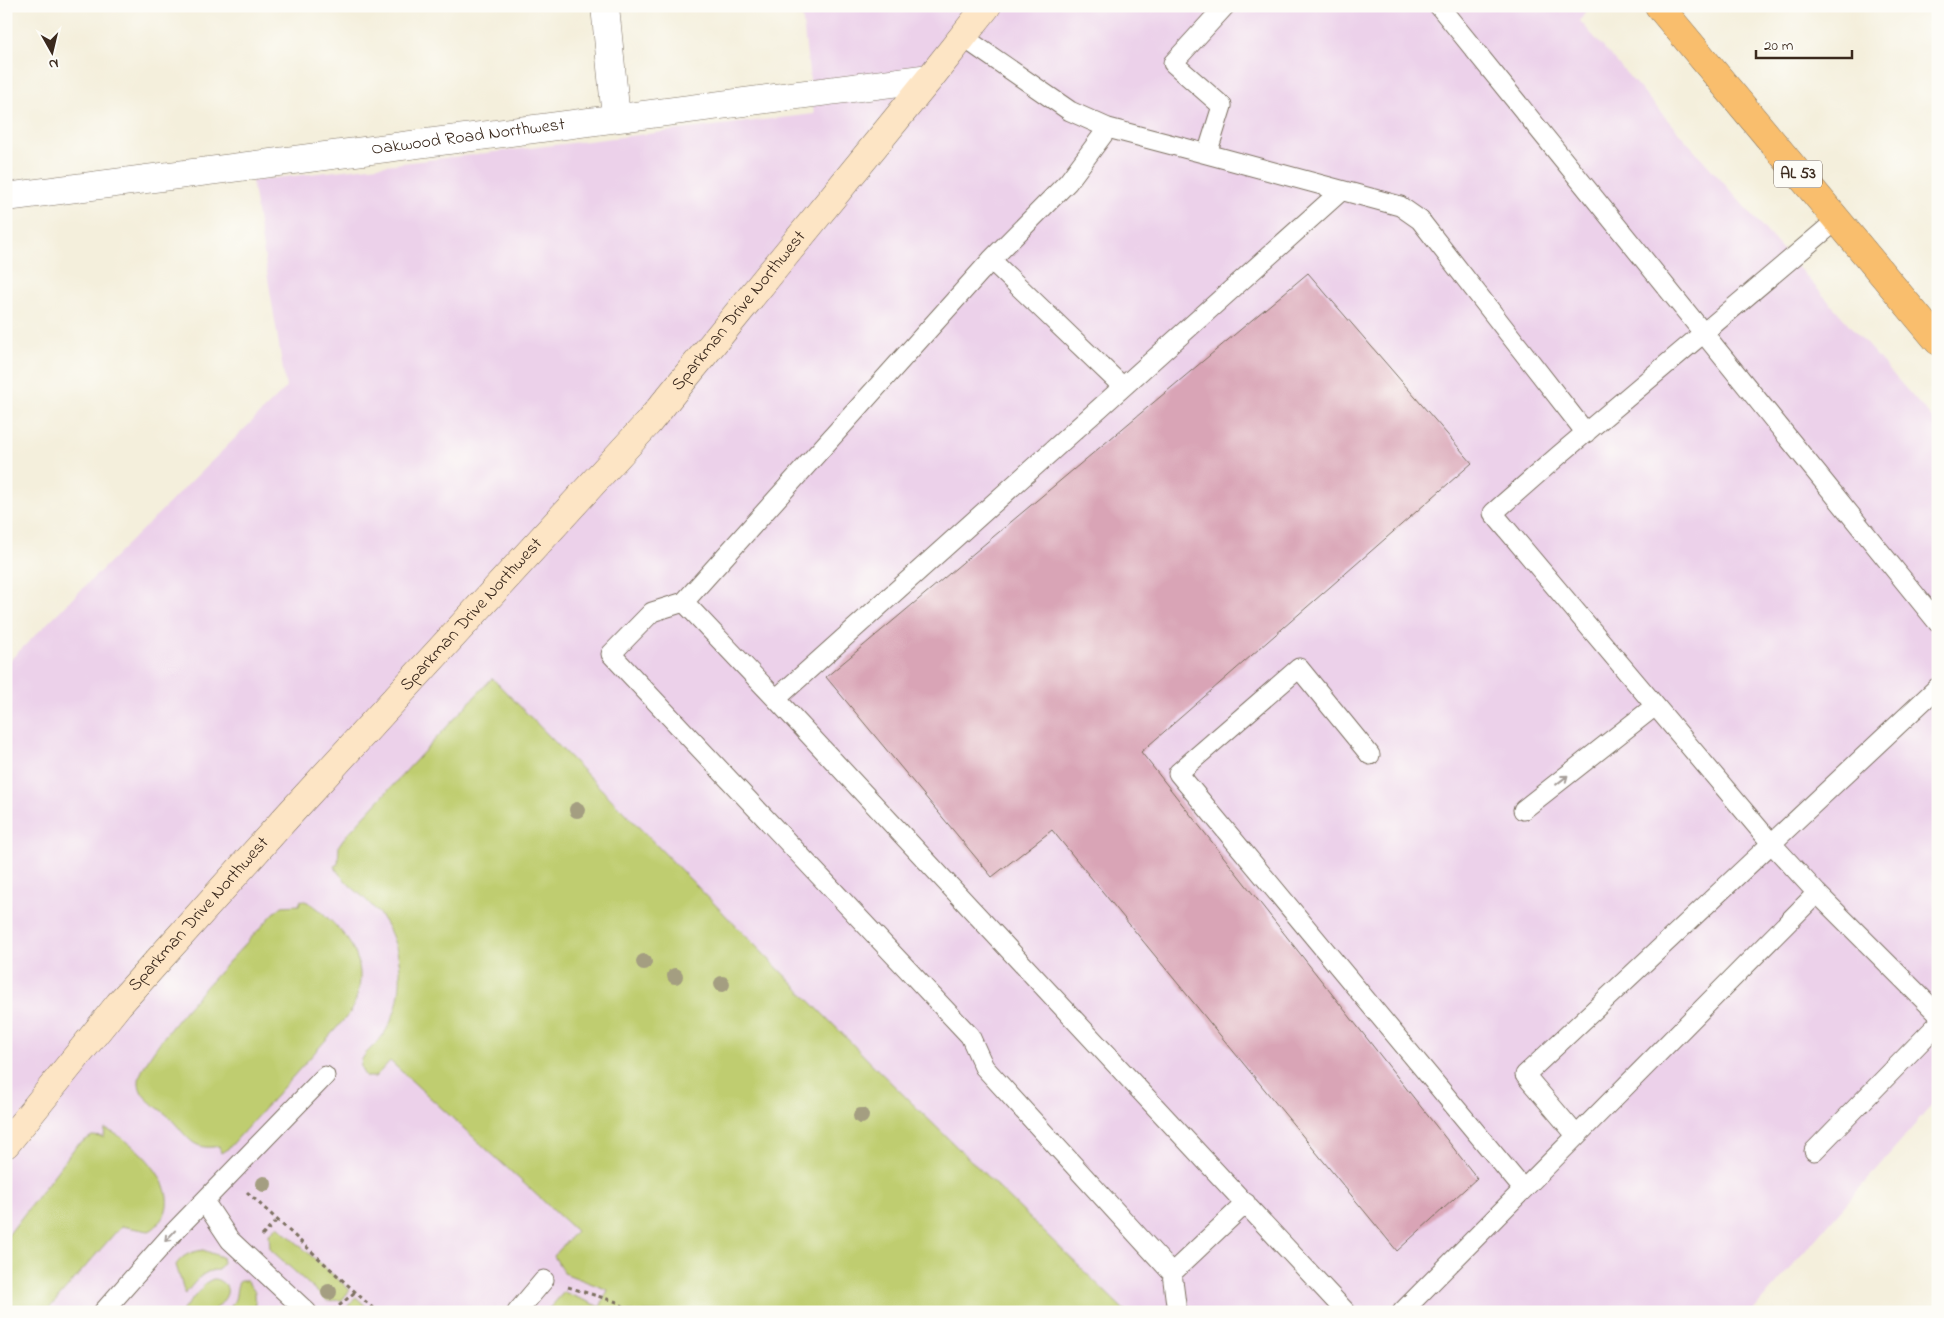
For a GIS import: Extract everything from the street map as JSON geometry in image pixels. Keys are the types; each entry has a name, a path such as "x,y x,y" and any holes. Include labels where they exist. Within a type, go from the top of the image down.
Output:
{"main road":[{"name":"Sparkman Drive Northwest","path":"6,1144 132,990 285,819 648,424 987,6"},
{"name":"Sparkman Drive Northwest","path":"930,78 996,6"},
{"name":"AL 53","path":"1659,6 1938,341"}],"street":[{"path":"605,6 616,118"},
{"name":"Oakwood Road Northwest","path":"6,197 930,78"}],"lane":[{"path":"1207,154 1222,106 1173,64 1224,6"},
{"path":"1439,6 1938,623"},
{"path":"966,39 1070,111 1108,128 1400,206 1420,220 1586,433"},
{"path":"1108,128 1068,182 991,260 684,602 652,612 611,654 970,1036 984,1067 1172,1273 1177,1312"},
{"path":"776,699 1341,190"},
{"path":"1837,220 1493,513 1771,843 1817,893 1938,1014"},
{"path":"991,260 1122,386"},
{"path":"684,602 1346,1312"},
{"path":"1370,755 1299,668 1178,773 1523,1189"},
{"path":"1576,1135 1525,1075 1938,687"},
{"path":"1523,810 1655,706"},
{"path":"1402,1312 1817,893"},
{"path":"1814,1152 1938,1024"},
{"path":"103,1312 173,1233 325,1076"},
{"path":"204,1201 230,1240 296,1308"},
{"path":"1172,1273 1246,1203"},
{"path":"517,1312 544,1280"}],"path":[{"path":"245,1190 377,1312"},
{"path":"257,1242 277,1220"},
{"path":"544,1280 617,1302 631,1312"},
{"path":"332,1312 355,1292"}],"shaded area":[{"path":"801,6 1590,6 1580,21 1938,425 1938,1098 1752,1312 6,1312 6,664 286,388 252,181 814,114"}],"green space":[{"path":"492,678 876,1068 1126,1312 546,1312 564,1292 600,1307 608,1290 564,1273 554,1256 576,1231 390,1061 375,1077 366,1077 364,1074 361,1067 362,1060 384,1034 397,1005 400,969 396,946 386,924 366,900 346,882 334,866 338,864 339,845 344,838"},
{"path":"301,900 313,905 323,913 348,940 358,962 360,974 356,999 350,1013 229,1148 221,1153 219,1146 202,1147 191,1141 166,1114 142,1094 139,1082 144,1068 156,1047 175,1023 274,913 282,906 299,905"},
{"path":"105,1129 129,1143 152,1165 166,1192 167,1205 163,1217 149,1231 121,1226 46,1312 6,1312 6,1238 76,1146 92,1136 104,1137"},
{"path":"278,1226 350,1290 342,1300 327,1301 270,1249 269,1234"},
{"path":"203,1250 222,1257 223,1263 218,1270 208,1272 199,1278 185,1294 176,1265 187,1254"},
{"path":"213,1279 224,1284 227,1291 224,1299 213,1312 181,1312 207,1282"},
{"path":"240,1281 247,1281 255,1292 256,1312 233,1312 231,1305 235,1299"},
{"path":"356,1297 372,1312 349,1312 348,1306"}],"building":[{"path":"1308,273 1472,463 1141,752 1477,1178 1397,1251 1052,830 992,877 826,677"}]}
